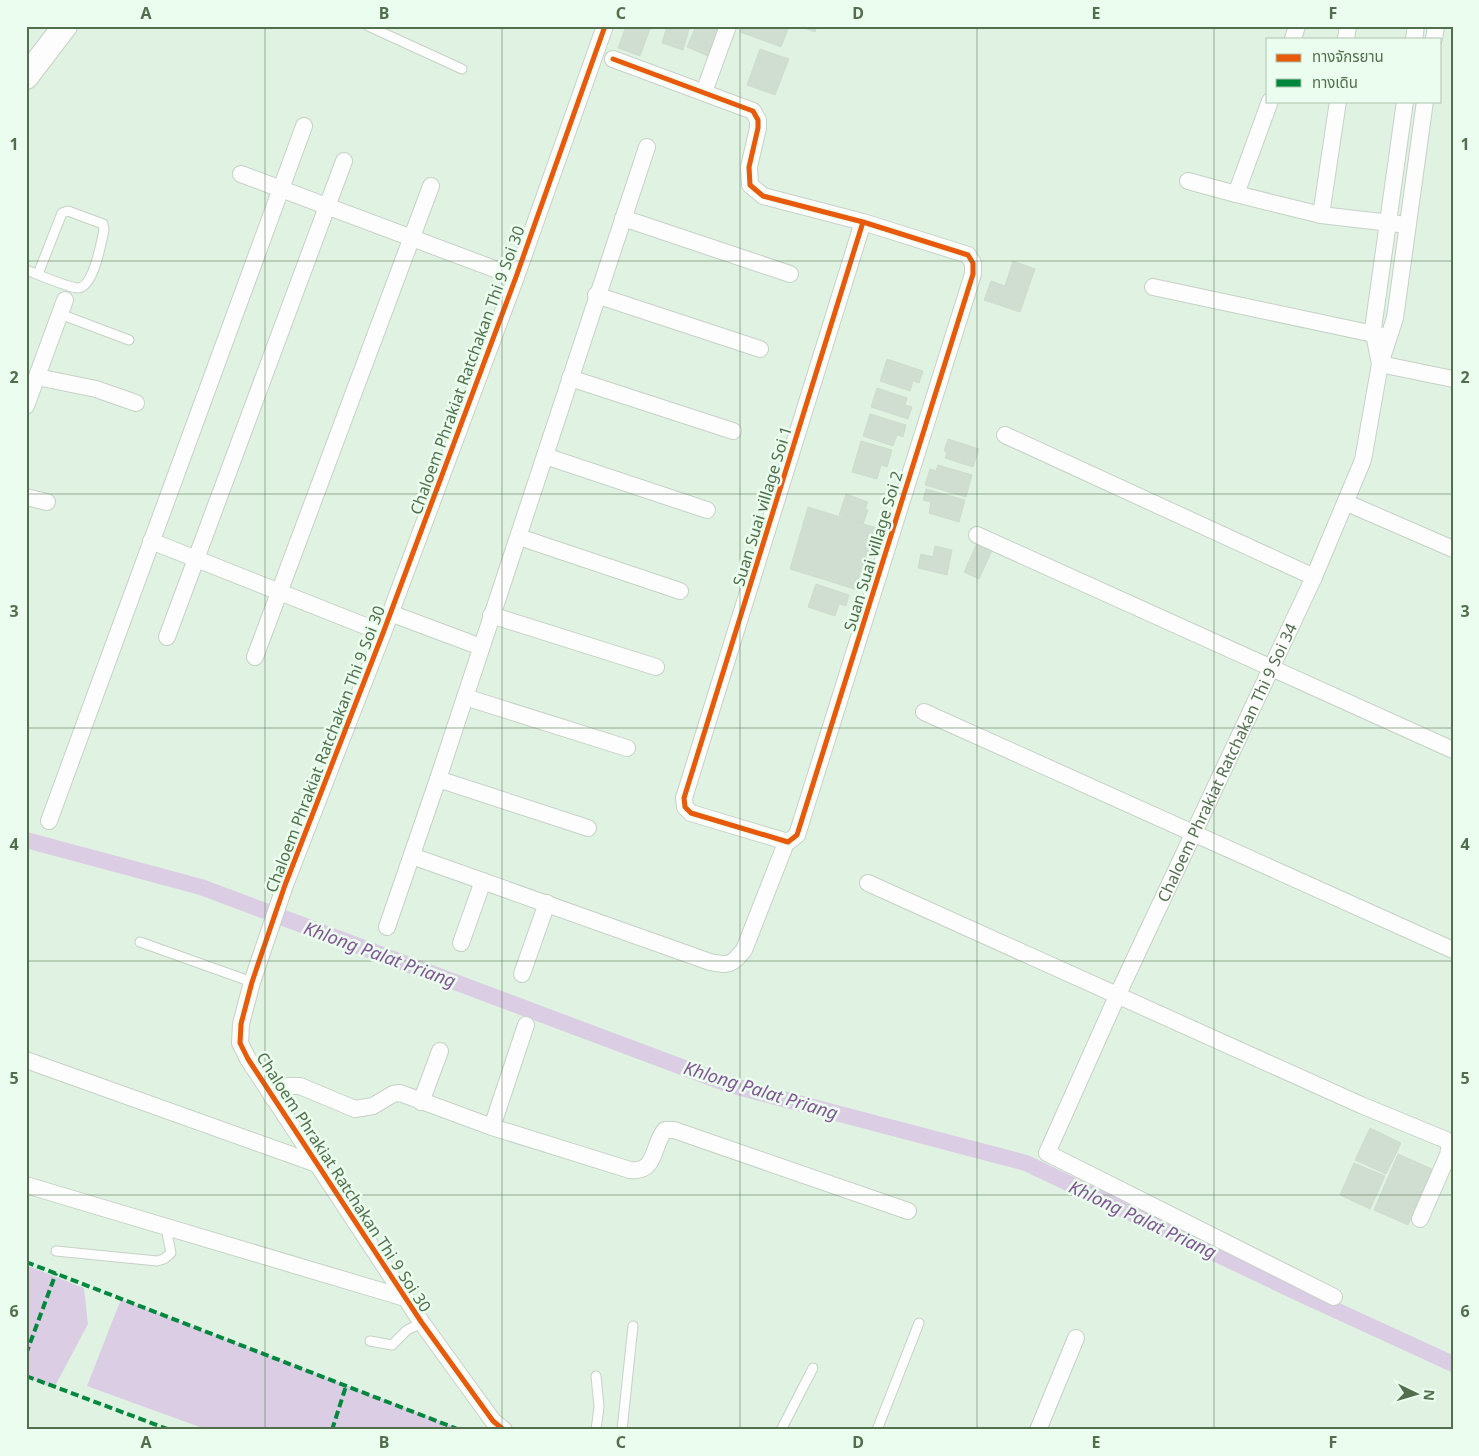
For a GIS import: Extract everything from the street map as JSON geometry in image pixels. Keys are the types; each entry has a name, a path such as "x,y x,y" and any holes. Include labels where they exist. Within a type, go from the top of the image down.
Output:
{"main road":[{"path":"26,77 65,26"}],"street":[{"name":"Chaloem Phrakiat Ratchakan Thi 9 Soi 30","path":"504,1430 493,1421 422,1323 272,1097 240,1043 241,1024 252,982 285,885 383,634 516,277 605,26"},
{"path":"704,92 728,26"},
{"path":"1293,38 1297,26"},
{"path":"613,59 745,107 756,115 758,128 748,176 750,185 755,191 763,196 863,222"},
{"path":"1236,194 1270,102"},
{"path":"1321,215 1338,102"},
{"name":"Chaloem Phrakiat Ratchakan Thi 9 Soi 34","path":"1382,336 1373,329 1405,102"},
{"name":"Chaloem Phrakiat Ratchakan Thi 9 Soi 34","path":"1334,1297 1047,1153 1118,994 1314,577 1363,460 1380,364 1382,336 1395,318 1425,102"},
{"path":"49,821 304,126"},
{"path":"387,927 519,537 596,295 647,147"},
{"path":"167,636 344,161"},
{"path":"241,174 516,277"},
{"path":"1188,181 1321,215 1408,225"},
{"path":"255,657 431,186"},
{"path":"623,218 790,274"},
{"name":"Suan Suai village Soi 1","path":"783,840 691,813 685,807 684,798 863,222"},
{"name":"Suan Suai village Soi 2","path":"783,840 788,842 797,834 973,274 973,264 968,255 863,222"},
{"path":"1153,287 1382,336"},
{"path":"596,295 760,349"},
{"path":"26,406 62,307"},
{"path":"1380,364 1453,379"},
{"path":"37,377 96,389 136,403"},
{"path":"570,378 733,430"},
{"path":"1005,435 1314,577"},
{"path":"545,456 707,510"},
{"path":"26,497 47,502"},
{"path":"1347,502 1453,549"},
{"path":"977,535 1453,750"},
{"path":"519,537 680,591"},
{"path":"151,542 383,634"},
{"path":"390,613 481,647"},
{"path":"492,614 656,667"},
{"path":"465,696 627,748"},
{"path":"924,712 1453,950"},
{"path":"438,779 588,828"},
{"path":"412,856 710,962 725,965 732,963 744,950 784,848 783,840"},
{"path":"461,943 483,882"},
{"path":"868,882 1361,1105 1446,1140 1450,1144 1448,1155 1420,1220"},
{"path":"522,974 547,903"},
{"path":"492,1127 526,1025"},
{"path":"421,1102 440,1052"},
{"path":"26,1060 317,1164"},
{"path":"272,1097 289,1086 300,1086 355,1108 373,1106 393,1094 400,1093 492,1127 630,1170 639,1171 646,1168 652,1161 660,1137 666,1130 674,1130 908,1211"},
{"path":"26,1185 405,1298"},
{"path":"1038,1430 1076,1338"}],"lane":[{"path":"368,26 462,69"},
{"path":"26,270 78,288 86,285 91,276 104,230 103,224 68,212 62,213 38,274"},
{"path":"62,307 129,340"},
{"path":"140,942 252,982"},
{"path":"56,1251 157,1261 164,1259 171,1253 166,1228"},
{"path":"370,1342 392,1345 407,1330 422,1323"},
{"path":"877,1430 919,1323"},
{"path":"622,1430 633,1326"},
{"path":"781,1430 812,1368"},
{"path":"596,1376 599,1407 596,1430"}],"shaded area":[{"path":"26,26 1453,26 1453,1430 26,1430"},
{"path":"26,1265 84,1288 88,1324 54,1388 26,1377"},
{"path":"121,1299 463,1430 208,1430 87,1386"}],"building":[{"path":"626,26 644,26 650,29 640,56 618,48"},
{"path":"667,26 690,26 683,50 662,43"},
{"path":"696,26 721,26 708,56 687,47"},
{"path":"743,26 789,26 781,47 740,32"},
{"path":"799,26 817,26 815,32"},
{"path":"760,49 789,59 775,95 747,85"},
{"path":"1013,261 1035,269 1020,312 984,300 991,281 1005,286"},
{"path":"887,359 923,371 919,383 913,381 910,391 880,381"},
{"path":"877,388 907,398 905,405 912,407 908,419 871,407"},
{"path":"870,414 906,425 903,437 897,435 893,446 863,436"},
{"path":"948,439 979,449 973,467 945,458 947,452 944,451"},
{"path":"861,441 892,450 887,467 881,465 877,479 852,472"},
{"path":"938,465 972,475 966,497 925,485 930,469 936,471"},
{"path":"926,489 965,500 959,522 929,513 931,502 923,500"},
{"path":"846,494 868,502 865,509 868,510 863,524 839,515"},
{"path":"808,507 880,529 861,591 790,569"},
{"path":"979,539 994,546 979,579 964,572"},
{"path":"935,546 952,550 947,575 918,568 921,554 933,557"},
{"path":"816,584 849,595 846,606 839,604 835,616 808,607"},
{"path":"1370,1128 1401,1143 1386,1174 1355,1160"},
{"path":"1398,1154 1432,1169 1408,1225 1374,1210"},
{"path":"1354,1163 1385,1176 1370,1209 1340,1195"}],"waterway":[{"name":"Khlong Palat Priang","path":"26,840 201,887 730,1085 1026,1163 1294,1291 1453,1364"}],"marked path":[{"path":"26,1262 460,1430"},
{"path":"26,1354 56,1273"},
{"path":"26,1376 170,1430"},
{"path":"332,1430 346,1386"}],"cycle path":[{"path":"504,1430 493,1421 422,1323 248,1059 240,1043 241,1024 252,982 285,885 383,633 516,277 605,26"},
{"path":"613,59 753,111 758,120 758,128 749,167 750,185 763,196 863,222 968,255 973,263 973,274 797,835 788,842 691,813 685,807 684,798 863,222"}]}
